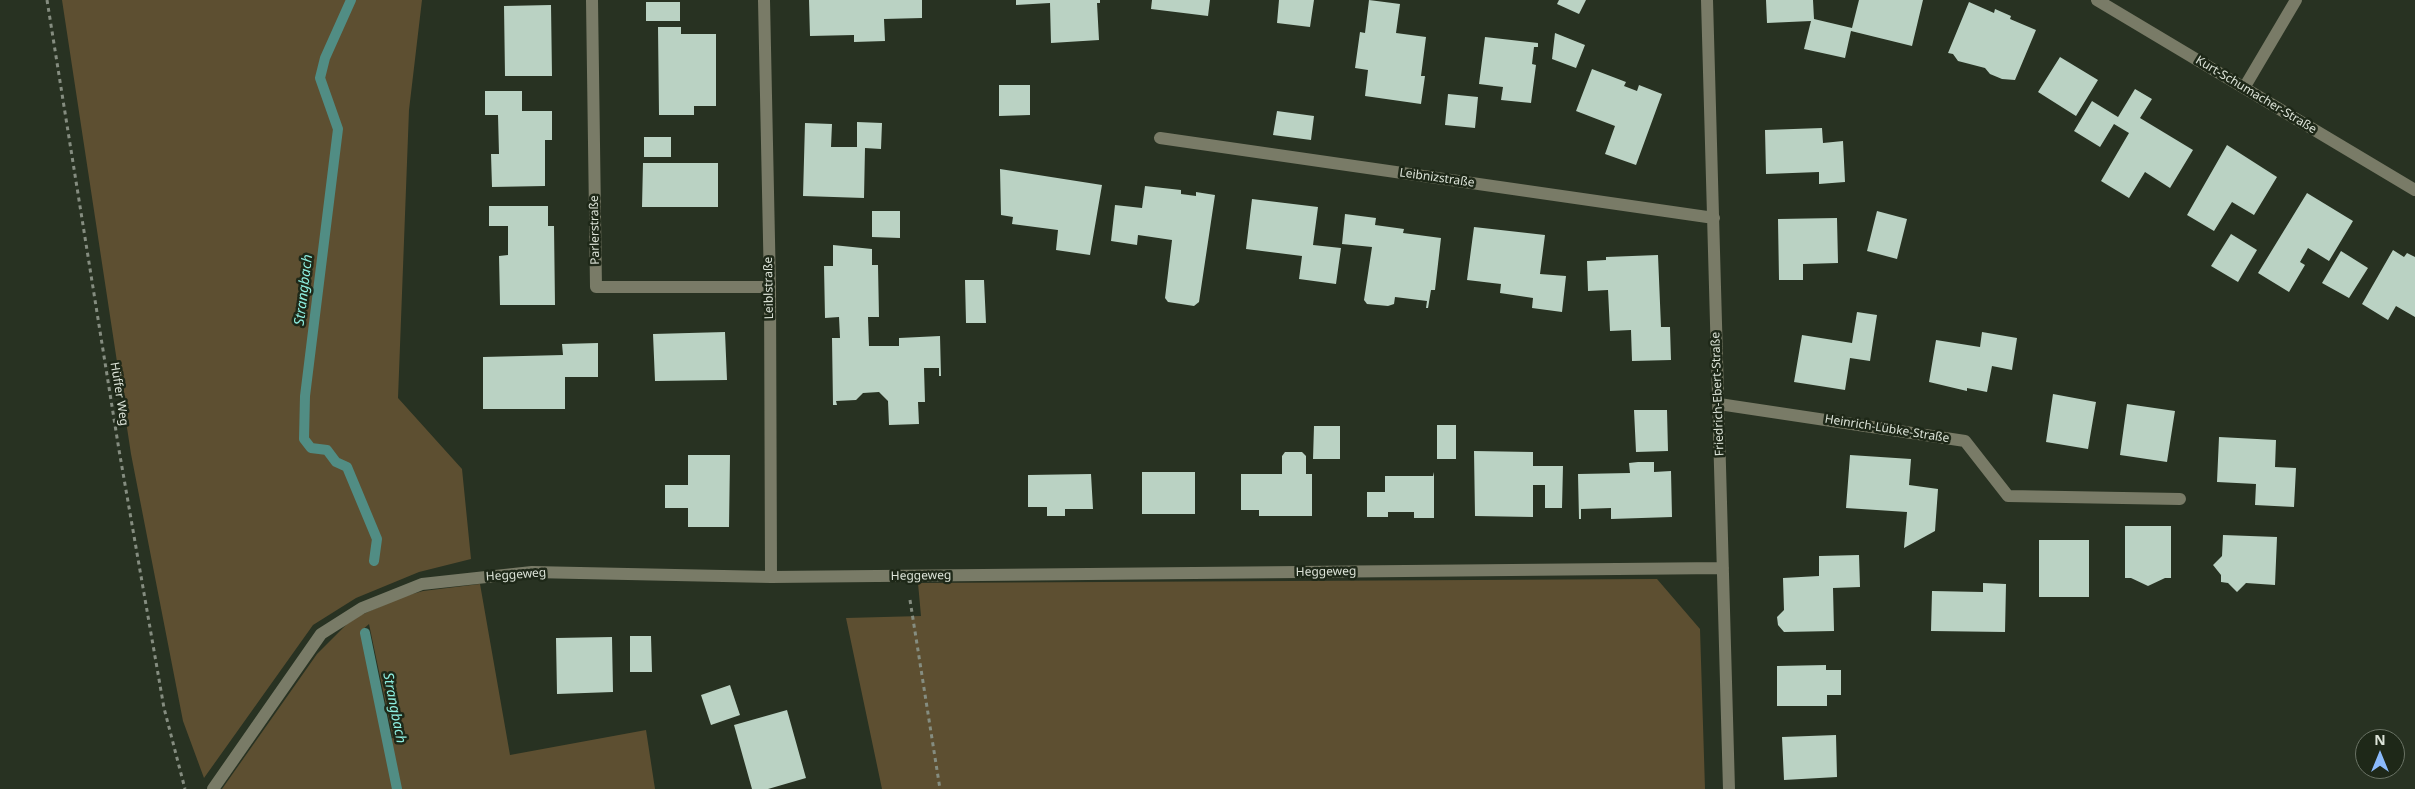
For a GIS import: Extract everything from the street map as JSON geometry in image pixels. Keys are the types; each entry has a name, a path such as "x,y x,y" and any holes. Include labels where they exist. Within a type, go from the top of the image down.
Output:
{"street":[{"name":"Parlerstraße","path":"592,0 596,287 770,287"},
{"name":"Leiblstraße","path":"764,0 770,287 770,577"},
{"name":"Friedrich-Ebert-Straße","path":"1706,0 1714,218 1729,789"},
{"name":"Kurt-Schumacher-Straße","path":"2098,0 2415,190"},
{"path":"2244,88 2296,0"},
{"name":"Leibnizstraße","path":"1160,138 1714,218"},
{"name":"Heinrich-Lübke-Straße","path":"1719,404 1965,441 2008,496 2180,499"},
{"name":"Heggeweg","path":"213,789 321,634 362,608 422,584 532,572 770,577 1723,568"}],"path":[{"name":"Hüffer Weg","path":"47,0 119,450 164,708 185,789"},
{"path":"912,616 940,789"}],"shaded area":[{"path":"62,0 422,0 409,110 398,398 462,469 471,559 419,572 356,598 313,625 204,778 183,721 131,454"},
{"path":"1657,579 1700,629 1705,789 882,789 846,618 921,616 918,583"},
{"path":"480,584 510,755 646,730 655,789 222,789 317,654 347,624 361,615 402,597 423,591","holes":["369,624 393,738 385,740 361,631"]}],"building":[{"path":"809,0 922,0 922,18 884,19 885,41 854,42 854,35 810,36"},
{"path":"1016,0 1100,0 1100,3 1097,3 1099,40 1051,43 1050,3 1016,5"},
{"path":"1152,0 1210,0 1208,16 1151,9"},
{"path":"1279,0 1314,0 1310,27 1277,23"},
{"path":"1369,0 1400,4 1396,33 1426,37 1421,76 1425,76 1421,104 1365,96 1368,70 1355,68 1360,32 1365,33"},
{"path":"1559,0 1586,0 1579,14 1557,4"},
{"path":"1766,0 1813,0 1814,19 1852,28 1859,0 1923,0 1912,46 1851,31 1845,58 1804,49 1811,21 1767,23"},
{"path":"646,2 680,2 680,21 646,21"},
{"path":"1969,2 1994,13 1995,9 2011,16 2010,19 2036,30 2015,80 2002,79 1990,74 1985,68 1958,61 1953,54 1948,53"},
{"path":"551,5 552,76 505,76 504,6"},
{"path":"658,27 681,27 681,34 716,34 716,106 694,106 694,115 659,115"},
{"path":"1555,33 1585,45 1576,68 1552,59"},
{"path":"1485,37 1538,43 1538,47 1534,47 1532,64 1536,65 1531,103 1501,100 1503,87 1479,84"},
{"path":"2060,57 2098,80 2076,116 2038,92"},
{"path":"1592,69 1626,82 1624,86 1637,91 1639,85 1662,94 1636,165 1605,154 1615,126 1576,111"},
{"path":"999,85 1030,85 1030,115 999,116"},
{"path":"2135,89 2152,99 2140,118 2193,150 2170,188 2145,172 2129,198 2101,181 2129,133 2114,124 2100,147 2074,131 2092,101 2118,117"},
{"path":"485,91 522,91 522,111 552,111 552,140 545,140 545,186 492,187 491,154 499,154 498,115 485,115"},
{"path":"1448,94 1478,97 1475,128 1445,125"},
{"path":"1277,111 1314,116 1311,140 1273,135"},
{"path":"857,122 882,123 881,149 865,148 864,198 803,196 805,123 832,124 831,147 857,147"},
{"path":"1822,128 1823,143 1843,141 1845,182 1819,184 1819,172 1766,174 1765,130"},
{"path":"644,137 671,137 671,157 644,157"},
{"path":"2227,145 2277,177 2254,215 2232,202 2214,231 2187,215"},
{"path":"643,163 718,163 718,207 642,207"},
{"path":"1000,169 1102,185 1090,255 1056,250 1058,230 1012,224 1013,217 1001,215"},
{"path":"1145,186 1181,190 1181,194 1196,196 1196,192 1215,195 1199,302 1194,306 1168,302 1165,298 1172,240 1138,235 1137,245 1111,241 1115,205 1142,208"},
{"path":"2307,193 2353,221 2329,261 2308,248 2300,262 2305,265 2289,292 2258,273"},
{"path":"1252,199 1318,207 1313,245 1341,248 1336,284 1299,279 1302,256 1246,249"},
{"path":"489,206 548,206 548,226 554,226 555,305 500,305 499,256 508,255 508,226 489,226"},
{"path":"872,211 900,211 900,238 872,237"},
{"path":"1877,211 1907,219 1897,259 1867,251"},
{"path":"1345,214 1376,218 1375,225 1404,229 1403,233 1441,238 1435,290 1431,290 1428,308 1426,308 1427,301 1395,297 1394,304 1388,306 1367,304 1364,300 1372,247 1342,244"},
{"path":"1837,218 1838,263 1803,264 1803,280 1779,280 1778,219"},
{"path":"1474,227 1545,235 1540,274 1566,276 1562,312 1532,308 1533,298 1500,293 1501,284 1467,280"},
{"path":"2231,234 2257,250 2238,282 2211,266"},
{"path":"833,245 872,249 872,265 878,265 879,317 868,317 869,346 899,346 899,338 940,336 941,376 939,376 939,368 924,368 925,402 918,402 919,424 889,425 888,401 879,392 863,393 856,400 836,401 837,405 833,405 832,338 840,338 839,317 825,318 824,266 833,266"},
{"path":"2393,250 2404,257 2407,253 2415,257 2415,317 2396,306 2388,320 2362,304"},
{"path":"2341,251 2368,268 2349,298 2322,283"},
{"path":"1658,255 1661,327 1670,327 1671,360 1632,361 1631,330 1610,331 1608,290 1588,291 1587,261 1606,260 1606,257"},
{"path":"965,280 984,280 986,323 966,323"},
{"path":"1857,312 1877,315 1870,361 1850,358 1845,390 1794,382 1802,335 1852,343"},
{"path":"725,332 727,380 655,381 653,334"},
{"path":"1982,332 2017,338 2012,370 1992,366 1987,392 1967,388 1967,391 1929,382 1936,340 1980,347"},
{"path":"598,343 598,377 565,377 565,409 483,409 483,357 563,355 562,344"},
{"path":"2053,394 2096,402 2088,449 2046,442"},
{"path":"2127,404 2175,411 2167,462 2120,455"},
{"path":"1634,410 1667,410 1668,451 1636,452"},
{"path":"1437,425 1456,425 1456,459 1437,459"},
{"path":"1314,426 1340,426 1340,459 1313,459"},
{"path":"2219,437 2276,440 2275,467 2296,468 2294,507 2255,505 2256,484 2217,482"},
{"path":"1474,451 1533,452 1533,466 1563,466 1562,508 1545,508 1545,485 1533,485 1533,517 1475,516"},
{"path":"1285,452 1302,452 1306,456 1306,474 1312,474 1312,516 1259,516 1259,510 1241,510 1241,474 1282,474 1282,456"},
{"path":"688,455 730,455 729,527 688,527 688,508 665,508 665,485 688,485"},
{"path":"1850,455 1911,459 1909,485 1938,489 1935,531 1904,548 1907,512 1846,508"},
{"path":"1654,462 1654,472 1671,471 1672,517 1611,519 1611,508 1581,509 1581,519 1579,519 1578,474 1630,473 1629,463"},
{"path":"1142,472 1195,472 1195,514 1142,514"},
{"path":"1434,472 1434,518 1414,518 1414,512 1388,512 1388,517 1367,517 1367,492 1385,492 1385,476 1433,476"},
{"path":"1091,474 1093,509 1065,509 1065,516 1047,516 1047,507 1028,507 1028,475"},
{"path":"2125,526 2171,526 2171,578 2165,578 2148,586 2131,578 2125,578"},
{"path":"2223,535 2277,537 2275,585 2246,583 2237,592 2228,583 2221,582 2221,575 2213,565 2222,556"},
{"path":"2039,540 2089,540 2089,597 2039,597"},
{"path":"1859,555 1860,587 1833,588 1834,631 1784,632 1778,625 1777,617 1784,610 1783,578 1819,576 1819,556"},
{"path":"1983,583 2006,584 2005,632 1931,631 1932,591 1983,592"},
{"path":"630,636 651,636 652,672 630,672"},
{"path":"612,637 613,692 557,694 556,638"},
{"path":"1826,665 1826,670 1841,670 1841,695 1827,695 1827,706 1777,706 1777,666"},
{"path":"730,685 740,715 711,725 701,695"},
{"path":"787,710 806,778 768,789 752,789 734,725"},
{"path":"1836,735 1837,777 1784,780 1782,737"}],"waterway":[{"name":"Strangbach","path":"351,0 325,58 320,78 338,129 305,396 304,439 311,448 327,450 336,462 347,467 377,539 374,561"},
{"name":"Strangbach","path":"365,633 397,789"}]}
